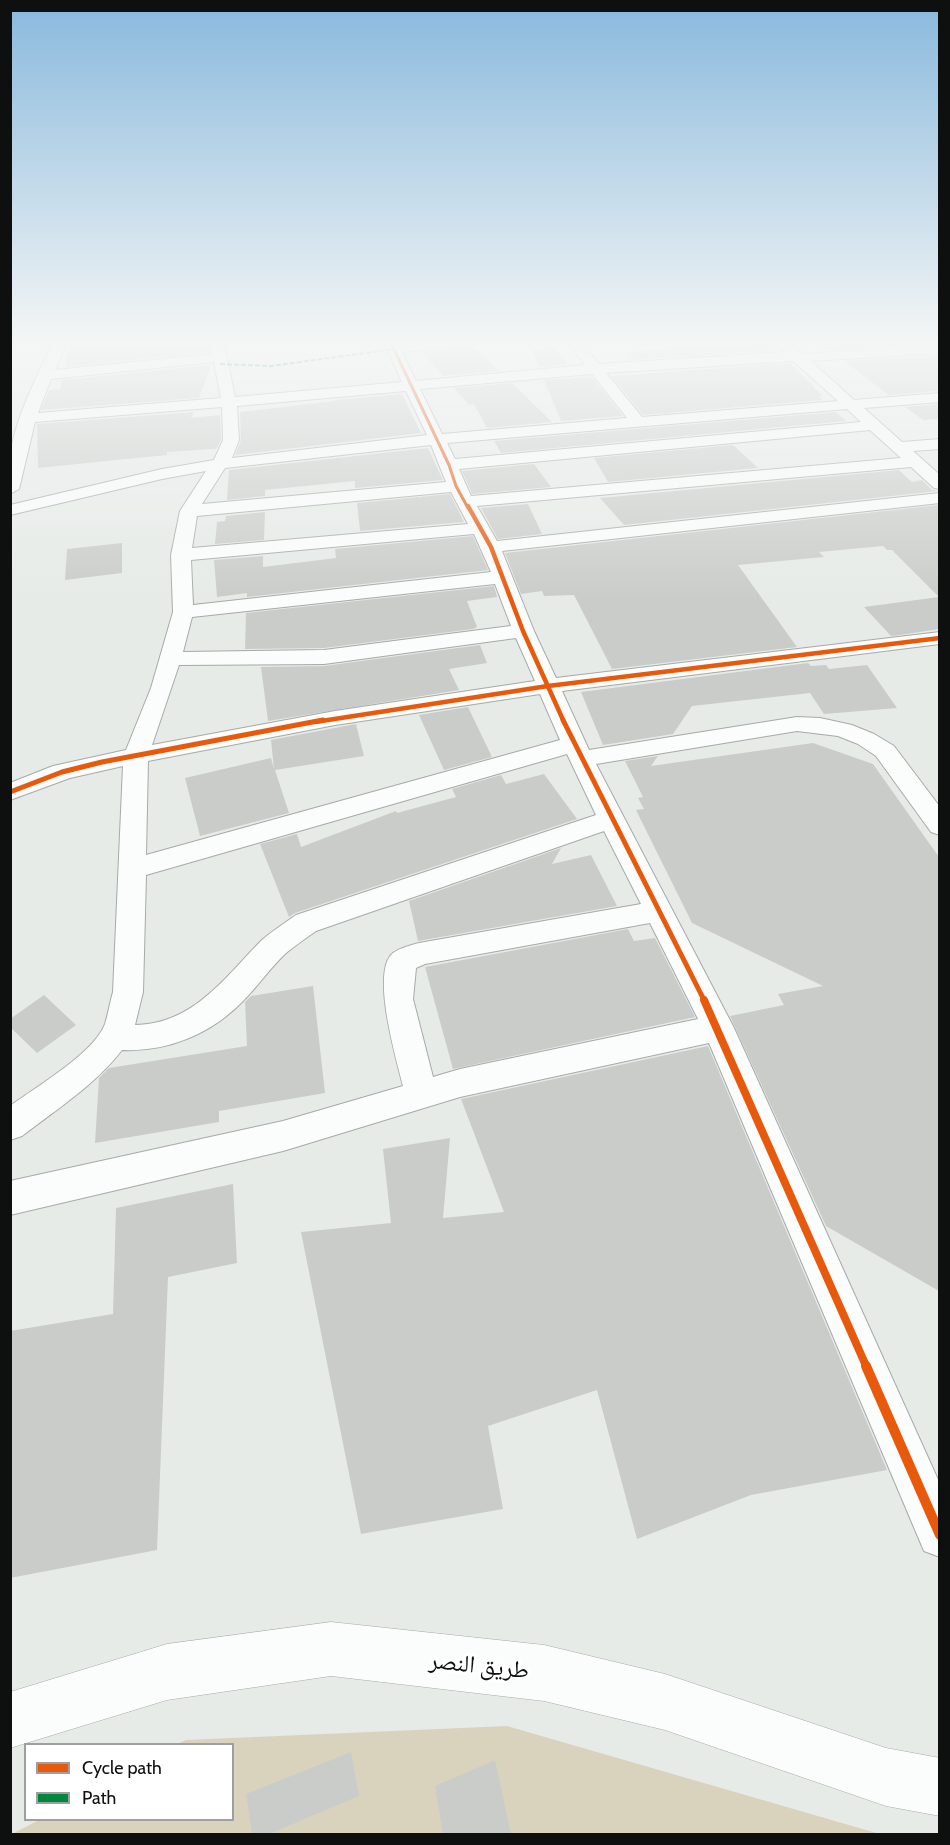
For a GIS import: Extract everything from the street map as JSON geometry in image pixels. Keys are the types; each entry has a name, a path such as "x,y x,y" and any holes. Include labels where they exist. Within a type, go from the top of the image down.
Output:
{"main road":[{"name":"طريق النصر","path":"10,1720 167,1672 331,1649 544,1673 665,1702 886,1777 939,1787"}],"street":[{"path":"10,489 25,429"},
{"path":"10,1125 76,1077 98,1058 118,1032 128,992 136,756 162,688 183,612 181,555 189,511 219,464 231,440 230,429"},
{"path":"432,429 503,577 523,631 577,752 718,1028 939,1535"},
{"path":"10,510 162,474 219,464 547,429"},
{"path":"189,511 457,484 847,429"},
{"path":"880,429 939,484"},
{"path":"899,447 939,444"},
{"path":"457,484 914,462"},
{"path":"181,555 485,538 939,498"},
{"path":"183,612 503,577"},
{"path":"169,659 324,657 523,631"},
{"path":"10,792 62,772 335,718 548,686 939,638"},
{"path":"132,869 577,752 797,724 820,725 844,730 866,739 885,751 939,826"},
{"path":"113,1037 153,1037 182,1028 206,1016 224,1004 274,947 306,923 611,819"},
{"path":"421,1093 398,999 402,962 419,954 658,912"},
{"path":"10,1198 283,1136 460,1083 718,1028"}],"shaded area":[{"path":"507,1726 880,1834 12,1834 37,1821 234,1821 234,1743 179,1743 186,1740"}],"building":[{"path":"37,429 221,429 221,440 216,449 167,452 167,455 38,468"},
{"path":"241,429 419,429 421,433 235,455 241,440"},
{"path":"634,429 759,429 501,453 494,441"},
{"path":"733,445 758,468 608,482 594,458"},
{"path":"428,448 443,480 355,488 355,481 265,490 265,496 227,500 229,470"},
{"path":"534,464 551,487 472,494 462,471"},
{"path":"899,470 912,482 922,480 932,490 938,491 624,525 600,498"},
{"path":"450,494 464,522 360,531 357,503"},
{"path":"528,504 542,534 498,539 481,508"},
{"path":"939,505 939,597 892,550 887,550 883,546 819,552 824,557 738,565 797,647 612,669 574,595 544,596 542,591 521,594 505,553"},
{"path":"265,512 264,540 215,544 217,522 225,521 226,516"},
{"path":"473,536 488,570 247,597 247,593 217,597 214,560 263,556 263,567 336,558 335,549"},
{"path":"122,543 122,573 65,580 67,549"},
{"path":"494,586 497,597 467,601 477,627 473,629 324,648 245,649 246,613"},
{"path":"939,597 939,629 900,635 891,636 864,607"},
{"path":"480,645 487,663 449,669 459,690 268,721 261,667 324,666"},
{"path":"808,663 811,666 826,665 829,669 867,665 897,708 824,714 810,693 692,706 673,734 603,745 581,692"},
{"path":"468,707 492,757 444,770 419,715"},
{"path":"356,724 364,756 275,770 289,813 200,836 185,778 271,758 274,769 271,740"},
{"path":"813,743 873,764 939,857 939,1291 826,1226 730,1016 784,1005 778,994 823,986 692,923 636,810 644,809 638,798 643,797 625,761 658,756 651,766"},
{"path":"544,774 577,819 295,913 289,917 260,844 297,834 301,847 396,811 397,813 456,797 452,789 501,775 506,784"},
{"path":"561,848 552,864 591,855 617,906 418,941 409,901"},
{"path":"628,929 634,941 655,938 695,1017 453,1069 425,967"},
{"path":"313,986 325,1093 219,1111 219,1122 95,1143 99,1078 109,1068 247,1046 245,1002 251,996"},
{"path":"44,995 76,1025 37,1053 10,1027 10,1019"},
{"path":"708,1046 887,1470 751,1495 637,1539 597,1390 488,1426 503,1509 361,1534 301,1232 391,1223 383,1149 450,1138 443,1218 504,1212 461,1099"},
{"path":"233,1184 237,1263 168,1277 157,1550 10,1578 10,1331 113,1314 116,1208"},
{"path":"351,1752 359,1796 269,1834 252,1834 246,1794"},
{"path":"495,1760 511,1834 443,1834 435,1786"}],"cycle path":[{"path":"432,429 456,486 491,547 523,631 581,759 718,1028 940,1535"},
{"path":"10,792 62,772 102,762 335,718 548,686 940,638"}]}
